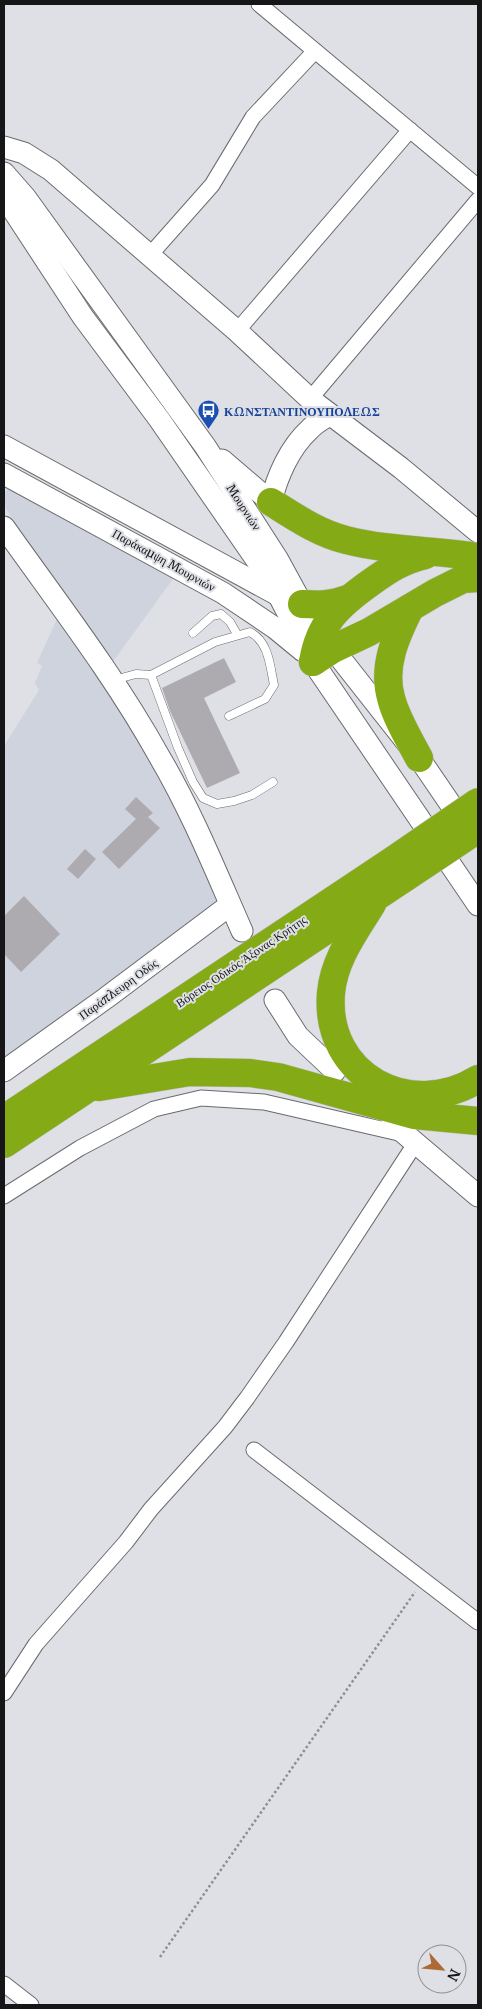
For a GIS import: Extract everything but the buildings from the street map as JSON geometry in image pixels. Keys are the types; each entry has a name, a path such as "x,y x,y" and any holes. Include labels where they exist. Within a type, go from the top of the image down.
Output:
{"highway":[{"path":"271,502 320,531 345,540 386,548 478,557"},
{"path":"434,552 396,565 347,599 328,620 323,648 369,632 463,579 478,578"},
{"path":"290,600 334,604 347,599"},
{"path":"410,608 393,647 389,664 388,683 391,700 418,758"},
{"name":"Βόρειος Οδικός Άξονας Κρήτης","path":"4,1144 377,897 398,870 478,802"},
{"name":"Βόρειος Οδικός Άξονας Κρήτης","path":"4,1119 398,870 478,829"},
{"path":"377,897 337,965 331,991 330,1008 340,1047 354,1066 373,1081 409,1095 422,1096 444,1092 470,1084 478,1079"},
{"path":"88,1089 190,1072 250,1074 278,1078 414,1114 478,1121"},
{"path":"449,1118 478,1114"}],"street":[{"path":"259,4 478,187"},
{"path":"150,255 212,185 253,117 315,50"},
{"path":"237,331 410,130"},
{"path":"4,147 24,153 52,170 237,331 310,399 401,468 478,532"},
{"name":"Μουρνιών","path":"4,173 25,197 205,446 278,560 290,600 323,648 418,758 478,845"},
{"name":"Μουρνιών","path":"4,192 11,207 83,317 159,419 260,565 290,600 323,648"},
{"path":"310,399 478,200"},
{"path":"205,446 271,502 275,483 297,445 310,428 329,415"},
{"path":"4,474 10,449"},
{"name":"Παράκαμψη Μουρνιών","path":"10,449 290,600"},
{"name":"Παράκαμψη Μουρνιών","path":"4,474 223,593 296,644 323,648"},
{"path":"4,527 114,680 160,757 192,818 242,931"},
{"path":"323,648 478,905"},
{"name":"Παράπλευρη Οδός","path":"4,1071 106,998 230,905"},
{"path":"275,1000 298,1036 335,1071"},
{"path":"4,1196 80,1148 154,1108 201,1098 264,1102 403,1133 478,1196"},
{"path":"4,1693 36,1644 126,1542 151,1509 224,1427 247,1398 286,1342 403,1133"},
{"path":"254,1450 478,1622"},
{"path":"4,1984 31,2005"}],"lane":[{"path":"193,633 212,616 220,614 230,622 237,634"},
{"path":"114,680 136,674 151,675 215,642 237,634 250,632 256,635 265,646 274,685 265,700 229,716"},
{"path":"151,675 178,748 203,798 216,804 234,801 252,795 274,782"}],"path":[{"path":"160,1957 424,1579"}],"shaded area":[{"path":"9,485 178,572 104,674 167,783 220,902 4,1058 4,746 39,690 35,683 42,666 37,663 66,599 6,509 4,495"}],"place":[{"name":"ΚΩΝΣΤΑΝΤΙΝΟΥΠΟΛΕΩΣ","path":"208,430"}]}
